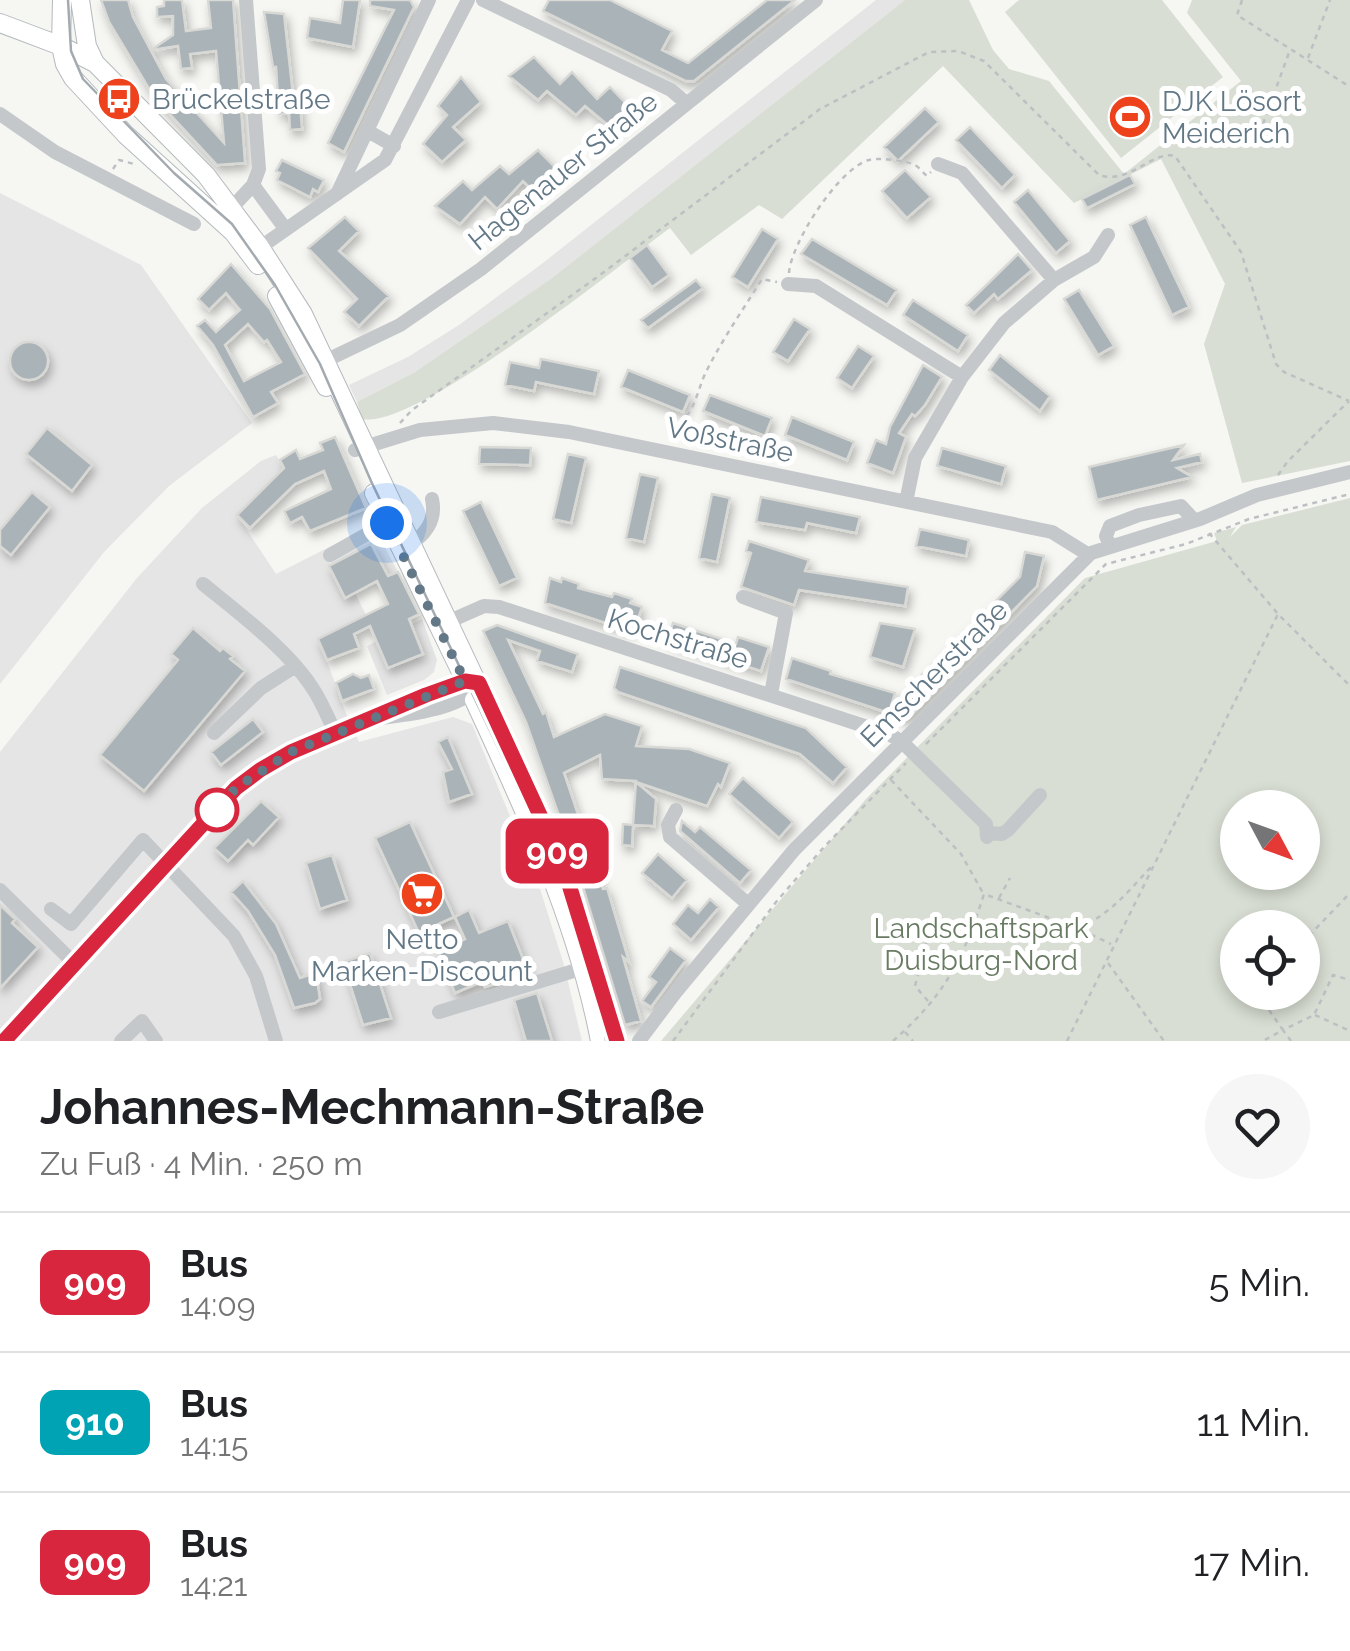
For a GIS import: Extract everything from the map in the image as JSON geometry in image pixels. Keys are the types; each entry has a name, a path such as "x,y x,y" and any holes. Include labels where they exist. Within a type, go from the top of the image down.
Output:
{"main road":[{"path":"62,0 64,64 73,78"},
{"path":"80,0 87,46 95,63"},
{"path":"0,22 95,63 206,175 225,214"},
{"path":"25,34 126,135 225,214 255,250 303,314 327,360 360,448"},
{"path":"255,250 360,448 472,686 563,865 588,966 600,1041"},
{"path":"588,966 617,1041"}],"street":[{"path":"225,214 253,185 259,170 246,0"},
{"path":"336,196 428,0"},
{"path":"255,250 385,160 468,0"},
{"path":"483,0 671,90 686,103"},
{"name":"Hagenauer Straße","path":"327,360 400,325 482,269 816,0"},
{"path":"0,114 55,152 194,224"},
{"path":"366,130 394,146"},
{"path":"938,164 962,174 1054,280"},
{"path":"253,185 284,227"},
{"path":"906,502 915,458 962,377 1004,323 1054,280 1094,257 1108,235"},
{"path":"788,284 816,286 962,377"},
{"name":"Voßstraße","path":"360,448 420,430 493,423 569,432 1052,532 1090,555"},
{"name":"Emscherstraße","path":"639,1041 794,850 1090,555 1266,492 1350,472"},
{"path":"406,547 423,535 432,519 432,500"},
{"path":"1110,546 1106,536 1110,526 1138,515 1181,506 1194,520"},
{"path":"330,554 393,520"},
{"path":"203,584 294,667 314,690 336,734"},
{"path":"743,597 786,613 771,694"},
{"name":"Kochstraße","path":"444,624 484,606 500,607 889,734 916,754 986,824 988,835 1008,830 1040,795"},
{"path":"214,733 261,688 294,667"},
{"path":"4,1041 236,788 291,752 374,719 432,710 472,686"},
{"path":"676,810 668,826 670,837 748,904"},
{"path":"52,909 71,924 143,840 217,915 248,958 276,1041"},
{"path":"0,890 75,964"},
{"path":"439,1012 588,966"},
{"path":"121,1041 142,1020 156,1041"}],"path":[{"path":"1242,0 1237,14 1350,87"},
{"path":"1308,60 1330,0"},
{"path":"1263,124 1291,49"},
{"path":"386,438 412,410 820,109 921,55 944,50 965,52 984,61 1099,175 1116,178 1165,154 1175,156 1241,252 1276,364 1284,372 1349,401 1288,461 1266,492"},
{"path":"688,457 685,418 694,408 695,395 707,369 762,279 788,284 796,247 834,187 870,158 915,164 927,176 938,164"},
{"path":"674,1041 776,902 824,847 1106,564 1186,544 1249,519 1350,494"},
{"path":"1209,533 1278,614 1350,686"},
{"path":"1068,1041 1278,614"},
{"path":"890,780 961,854 984,894 1114,946"},
{"path":"1077,928 1109,910 1154,864"},
{"path":"999,899 1010,878"},
{"path":"1320,924 1350,893"},
{"path":"892,1041 955,971 984,894"},
{"path":"930,1003 915,986 930,930 942,918 974,925"},
{"path":"1107,961 1164,1041"},
{"path":"1263,1041 1314,1015 1333,975 1350,980"},
{"path":"1269,1010 1292,1041"},
{"path":"1314,1015 1350,1031"},
{"path":"904,1031 913,1041"}],"shaded area":[{"path":"876,0 905,0 552,278 415,372 357,402 349,385 408,357 459,325"},
{"path":"0,193 141,265 252,423 169,486 104,552 0,684"},
{"path":"276,455 284,468 237,515 276,574 373,525 398,572 355,593 366,615 319,639 345,711 359,742 453,717 472,724 540,889 582,1041 0,1041 0,752 137,578 202,508 261,461"},
{"path":"422,619 437,660 434,672 387,695 367,646"}],"green space":[{"path":"905,0 969,0 993,50 1009,69 1049,81 1124,174 1241,81 1187,13 1192,0 1350,0 1350,461 1242,483 1204,344 1225,284 1161,159 1074,203 943,66 782,219 759,205 691,255 670,228 469,374 388,416 362,419 357,402 415,372 552,278"},
{"name":"DJK Lösort Meiderich","path":"1019,0 1162,0 1223,77 1121,158 1005,12"},
{"name":"Landschaftspark Duisburg-Nord","path":"1350,498 1350,1041 661,1041 866,799 1085,578 1217,541 1214,533 1236,527 1230,537 1242,525"}],"building":[{"path":"101,0 128,0 133,17 166,79 224,143 216,51 190,54 192,68 181,69 178,46 151,50 173,35 173,16 157,17 157,7 164,6 164,0 182,0 186,31 211,28 208,0 233,0 245,163 217,165 154,97 109,22"},
{"path":"343,0 360,0 353,47 307,38 310,18 340,23"},
{"path":"370,0 410,0 414,7 344,152 328,143 394,10 370,6"},
{"path":"549,0 610,0 672,31 662,50 688,63 767,0 795,0 694,81 686,81 543,11"},
{"path":"264,12 284,14 294,104 300,104 302,129 290,130 289,113 279,114 281,96 278,97"},
{"path":"534,57 560,84 572,72 597,99 610,87 633,111 614,130 585,106 576,115 547,91 538,100 509,76"},
{"path":"461,77 481,102 453,127 466,140 442,162 423,144 447,115 438,106"},
{"path":"925,108 939,122 898,161 884,147"},
{"path":"970,127 1015,175 1002,188 956,140"},
{"path":"538,150 557,169 535,193 523,181 497,209 485,197 460,224 435,206 463,181 472,190 500,166 509,174"},
{"path":"282,160 324,180 318,192 313,189 310,197 277,180 280,173 276,171"},
{"path":"905,170 931,197 907,218 882,191"},
{"path":"1130,175 1135,184 1087,208 1082,199"},
{"path":"1028,190 1070,241 1056,253 1014,202"},
{"path":"345,217 359,231 339,251 389,296 359,326 344,312 357,299 308,248"},
{"path":"1146,217 1189,307 1172,315 1130,225"},
{"path":"762,229 778,239 748,287 732,277"},
{"path":"812,239 897,290 887,305 801,254"},
{"path":"647,245 669,275 652,287 630,258"},
{"path":"1018,254 1032,270 998,299 994,294 974,313 966,305"},
{"path":"231,264 270,309 305,374 271,392 278,403 253,417 213,345 197,326 205,320 216,332 240,310 226,293 209,310 198,299","holes":["248,324 264,342 267,340 281,362 244,381 225,345"]},
{"path":"696,280 703,288 648,328 641,320"},
{"path":"1079,290 1114,346 1098,355 1064,299"},
{"path":"913,300 968,335 958,351 903,315"},
{"path":"794,319 810,329 788,361 773,352"},
{"path":"29,342 42,348 48,361 42,374 29,380 16,374 10,361 16,348"},
{"path":"858,346 874,356 852,388 837,378"},
{"path":"1000,355 1050,396 1040,411 989,370"},
{"path":"541,359 599,371 594,394 536,382 534,391 505,385 510,362 539,368"},
{"path":"923,365 942,377 925,405 915,416 912,414 899,433 906,437 893,473 867,463 876,440 886,444 890,427"},
{"path":"628,370 690,395 683,412 621,387"},
{"path":"710,395 772,418 765,436 703,411"},
{"path":"792,417 854,442 847,460 785,435"},
{"path":"47,428 92,465 72,491 26,454"},
{"path":"335,437 366,508 310,531 302,517 290,523 284,511 331,489 324,471 295,484 250,528 237,515 284,468 280,460 296,450 300,459 323,450 320,443"},
{"path":"1184,445 1173,460 1200,454 1202,462 1177,468 1192,477 1097,500 1089,467"},
{"path":"480,447 531,448 530,465 479,464"},
{"path":"942,448 1006,466 1001,484 937,466"},
{"path":"568,454 586,458 571,523 553,519"},
{"path":"640,474 658,478 644,542 626,538"},
{"path":"32,492 50,507 11,555 0,546 0,530"},
{"path":"712,494 730,498 717,562 699,558"},
{"path":"761,497 860,517 856,533 807,523 805,530 756,522"},
{"path":"481,502 517,578 499,586 463,511"},
{"path":"920,529 969,540 966,556 916,546"},
{"path":"749,541 809,560 805,571 908,587 905,606 799,590 794,605 741,587 751,553 746,551"},
{"path":"371,544 388,576 398,572 419,614 409,619 423,654 388,668 370,626 354,634 359,648 327,660 318,639 388,604 377,581 345,598 329,566"},
{"path":"1025,552 1044,556 1037,586 907,719 786,679 792,658 895,693 891,706 1020,577"},
{"path":"550,578 561,582 562,578 579,584 578,588 612,597 614,593 632,599 630,603 642,607 636,624 630,631 545,603"},
{"path":"673,623 736,644 738,637 769,647 761,671 667,641"},
{"path":"880,623 915,629 903,667 870,657"},
{"path":"497,625 578,654 572,672 537,661 540,651 508,640 543,714 546,712 554,737 605,714 642,726 636,746 689,749 730,763 721,787 718,784 707,806 636,782 656,799 654,826 633,825 636,781 602,779 600,755 564,773 603,889 607,888 641,1021 625,1025 575,861 526,722 483,631"},
{"path":"193,628 220,651 223,648 233,656 230,659 245,671 144,791 100,755 178,660 171,654"},
{"path":"620,667 806,728 847,767 833,783 800,754 618,692 614,688"},
{"path":"353,674 361,678 369,675 374,689 342,701 336,683"},
{"path":"253,719 263,732 221,765 211,752"},
{"path":"448,737 472,794 449,802 443,772 452,769 438,742"},
{"path":"743,778 793,822 779,838 729,794"},
{"path":"261,801 279,817 253,845 248,840 228,861 214,848"},
{"path":"682,821 695,832 700,827 751,870 740,883 680,831"},
{"name":"Netto Marken-Discount","path":"410,822 454,917 419,933 375,838"},
{"path":"623,824 633,825 632,846 622,845"},
{"path":"658,854 687,880 672,898 642,873"},
{"path":"332,855 347,900 320,909 306,863"},
{"path":"243,881 276,924 300,978 316,973 320,999 315,1003 294,1008 275,955 248,911 231,892"},
{"path":"710,899 719,907 691,940 673,924 688,905 698,913"},
{"path":"0,905 15,919 12,923 38,947 0,988"},
{"path":"469,910 479,933 508,921 529,974 485,987 483,981 455,993 438,951 465,939 455,917"},
{"path":"670,948 686,960 651,1007 642,1001 656,982 649,977"},
{"path":"370,953 391,1018 363,1025 343,962"},
{"path":"537,993 552,1041 526,1041 514,1000"}],"tram line":[{"path":"68,0 71,51 83,79 174,173 232,224 275,285 320,364 371,481 555,867 604,1022 606,1041"}],"bus line":[{"name":"909","path":"4,1041 236,788 291,752 469,680 479,683 563,865 617,1041"}],"place":[{"name":"Brückelstraße","path":"119,99"},
{"name":"DJK Lösort Meiderich","path":"1130,117"},
{"name":"Netto Marken-Discount","path":"422,894"}],"route":[{"path":"217,810 213,814 236,788 291,752 465,681 387,523"}]}
